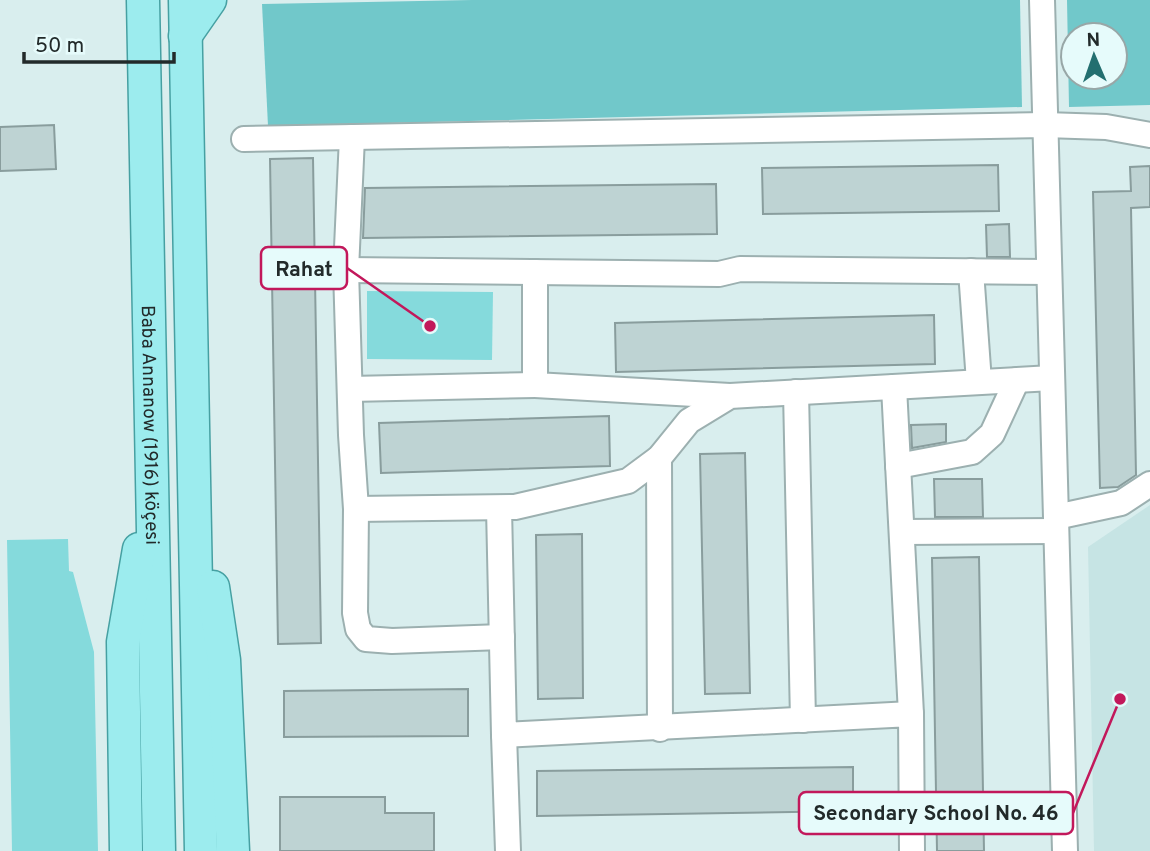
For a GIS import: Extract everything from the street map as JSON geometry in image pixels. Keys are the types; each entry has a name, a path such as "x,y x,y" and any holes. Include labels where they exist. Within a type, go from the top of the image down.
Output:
{"main road":[{"path":"120,0 146,45"},
{"name":"Baba Annanow (1916) köçesi","path":"143,0 146,45 159,851"},
{"path":"185,0 201,851"},
{"path":"185,36 211,0"},
{"path":"194,471 224,660 233,851"},
{"path":"126,851 123,642 152,475"}],"street":[{"path":"1042,0 1065,851"},
{"path":"244,139 1045,125 1106,127 1150,135"},
{"path":"352,137 346,270 356,509 355,613 358,629 366,639 392,641 502,637"},
{"path":"346,270 719,274 740,269 1049,272"},
{"path":"971,271 979,382"},
{"path":"534,385 535,272"},
{"path":"350,388 534,385 730,396 1052,378"},
{"path":"898,466 972,452 992,434 1017,380"},
{"path":"894,387 911,715 912,851"},
{"path":"796,392 803,720"},
{"path":"356,509 515,507 628,481 659,458 689,421 730,396"},
{"path":"659,458 660,729"},
{"path":"902,532 1056,524 1121,503 1150,484"},
{"path":"499,508 508,851"},
{"path":"504,735 911,715"}],"shaded area":[{"path":"472,0 1020,0 1022,107 268,126 262,4"},
{"path":"1067,0 1150,0 1150,105 1069,107 1069,91 1129,91 1129,21 1067,21"},
{"path":"367,291 493,292 492,360 367,359"},
{"path":"1150,505 1150,851 1094,851 1088,547"},
{"path":"68,539 69,571 73,572 94,652 98,851 12,851 7,540"}],"building":[{"path":"54,125 56,169 0,171 0,127"},
{"path":"313,158 321,643 278,644 270,159"},
{"path":"998,165 999,211 763,214 762,168"},
{"path":"1150,166 1150,207 1131,208 1136,475 1118,487 1100,488 1093,192 1131,191 1130,167"},
{"path":"716,184 717,234 363,238 365,188"},
{"path":"1009,224 1010,257 987,257 986,225"},
{"path":"934,315 935,364 616,372 615,323"},
{"path":"609,416 610,466 381,473 379,423"},
{"path":"946,424 946,442 912,448 911,425"},
{"path":"745,453 750,693 705,694 700,454"},
{"path":"934,479 982,479 983,517 935,517"},
{"path":"582,534 583,698 538,699 536,535"},
{"path":"979,557 984,851 937,851 932,558"},
{"path":"468,689 468,736 284,737 284,691"},
{"path":"853,767 853,811 537,816 537,771"},
{"path":"280,797 385,797 385,813 434,813 434,851 280,851"}],"place":[{"name":"Rahat","path":"430,326"},
{"name":"Secondary School No. 46","path":"1120,699"}]}
